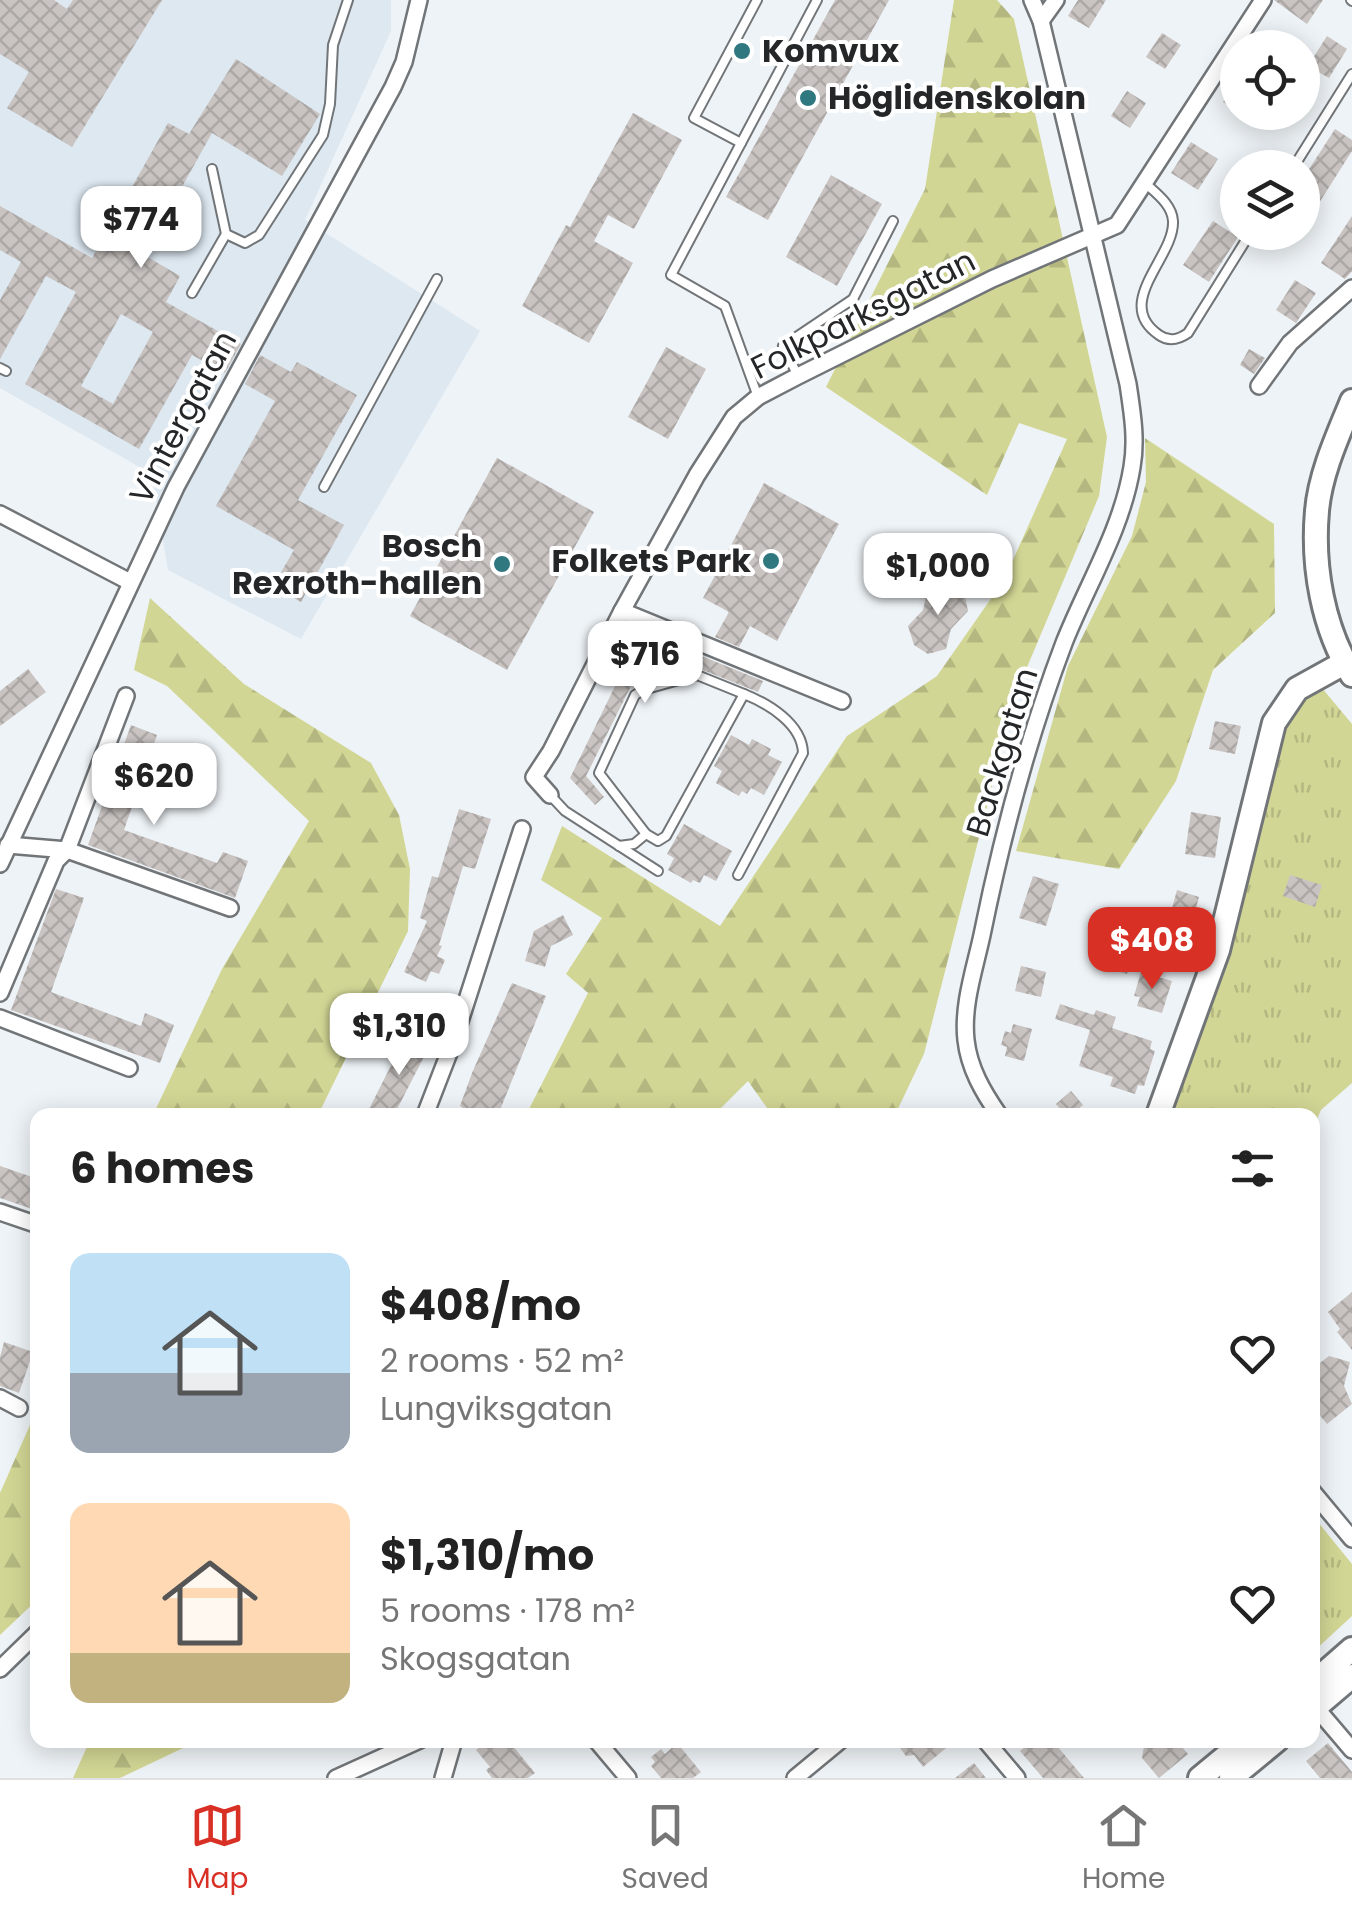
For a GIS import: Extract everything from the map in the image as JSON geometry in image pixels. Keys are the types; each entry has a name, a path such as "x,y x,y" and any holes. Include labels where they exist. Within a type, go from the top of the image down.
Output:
{"street":[{"name":"Vintergatan","path":"0,864 184,471 393,88 404,62 418,0"},
{"name":"Backgatan","path":"995,1108 972,1066 966,1039 970,990 995,872 1031,736 1065,641 1114,532 1134,454 1128,384 1041,21 1032,0"},
{"path":"1041,21 1056,0"},
{"name":"Folkparksgatan","path":"550,796 534,776 552,751 622,611 720,434 734,416 758,397 992,279 1117,225 1263,0"},
{"path":"1259,386 1290,343 1352,288"},
{"path":"1161,1108 1218,950 1274,723 1298,690 1348,669 1326,618 1318,568 1317,510 1333,447 1352,401"},
{"path":"0,514 130,582"},
{"path":"622,611 842,702"},
{"path":"0,994 56,861 66,850 126,696"},
{"path":"427,1108 454,1040 522,829"},
{"path":"8,845 66,850 230,908"},
{"path":"0,1018 129,1068"},
{"path":"0,1212 30,1222"},
{"path":"0,1398 19,1408"},
{"path":"1320,1500 1352,1538"},
{"path":"0,1669 30,1640"},
{"path":"1320,1692 1352,1649"},
{"path":"1320,1697 1352,1676"},
{"path":"1320,1710 1352,1750"},
{"path":"336,1778 402,1748"},
{"path":"443,1778 452,1748"},
{"path":"603,1748 628,1778"},
{"path":"795,1778 831,1748"},
{"path":"992,1748 1017,1778"},
{"path":"1200,1778 1236,1748"},
{"path":"1231,1778 1267,1748"}],"lane":[{"path":"226,234 245,242 258,235 324,134 333,45 348,0"},
{"path":"742,142 694,118 756,0"},
{"path":"758,397 725,306 672,274 817,0"},
{"path":"1304,150 1352,74"},
{"path":"192,292 226,234 212,169"},
{"path":"1146,184 1172,211 1174,226 1148,280 1142,312 1154,332 1167,340 1180,339 1188,333 1239,250"},
{"path":"798,376 783,346 853,299 894,220"},
{"path":"324,487 437,279"},
{"path":"738,875 803,753 796,729 760,700 697,675 643,690 635,695 599,773 646,834 658,841 666,836 744,694"},
{"path":"550,796 565,811 658,871"},
{"path":"618,846 634,844 646,834"}],"shaded area":[{"path":"0,0 391,0 391,31 305,220 480,331 301,639 168,570 152,474 0,388"}],"green space":[{"path":"954,0 997,0 1014,19 1107,437 1099,496 1015,696 924,1054 898,1108 767,1108 748,1081 721,1108 530,1108 588,993 566,974 602,918 541,880 562,826 720,926 847,736 937,676 1004,580 1067,439 1019,423 987,495 826,387 925,189"},
{"path":"1145,438 1274,524 1275,613 1213,670 1176,781 1119,869 1016,851 1068,666 1132,536 1146,482"},
{"path":"150,598 244,684 371,763 399,815 410,869 408,931 321,1108 156,1108 222,969 309,821 167,686 134,670"},
{"path":"1317,682 1352,724 1352,1083 1320,1112 1320,1108 1173,1108 1201,1030 1279,726"},
{"path":"30,1425 30,1607 0,1635 0,1493"},
{"path":"1320,1525 1352,1564 1352,1616 1320,1646"},
{"path":"86,1748 183,1748 120,1778 73,1778"}],"building":[{"path":"0,0 54,0 67,9 73,0 162,0 72,147 7,108 29,72 0,54"},
{"name":"Höglidenskolan","path":"835,0 889,0 768,220 726,197"},
{"path":"1078,0 1106,0 1089,28 1068,16"},
{"path":"1274,0 1323,0 1307,24"},
{"path":"1162,33 1181,45 1165,69 1146,57"},
{"path":"1327,36 1347,49 1329,78 1320,73 1320,47"},
{"path":"236,59 320,114 282,176 212,133 144,255 180,276 166,302 241,344 225,373 192,355 139,449 25,384 76,292 46,276 0,359 0,300 21,262 0,250 0,206 92,258 168,123 189,134","holes":["121,314 153,332 113,404 81,386"]},
{"path":"1127,91 1146,103 1130,128 1111,116"},
{"path":"633,113 682,140 634,229 608,215 594,241 633,263 589,343 522,306"},
{"path":"1335,129 1352,140 1352,151 1320,201 1320,152"},
{"path":"1191,142 1218,159 1198,190 1171,173"},
{"path":"831,175 882,204 837,286 786,257"},
{"path":"1352,216 1352,271 1345,279 1321,263"},
{"path":"1213,221 1220,225 1220,250 1230,250 1209,282 1183,265"},
{"path":"1295,280 1316,293 1296,323 1276,310"},
{"path":"666,347 706,369 668,439 628,417"},
{"path":"1249,349 1265,358 1254,374 1240,365"},
{"path":"260,355 291,372 297,362 357,395 298,500 344,525 301,602 273,586 294,550 216,506 275,401 245,384"},
{"name":"Bosch Rexroth-hallen","path":"497,458 594,512 507,670 410,616"},
{"name":"Folkets Park","path":"764,483 839,524 777,641 750,626 739,647 715,637 729,612 703,598"},
{"path":"948,582 964,592 968,611 951,629 946,649 928,654 914,645 908,626 923,610 928,588"},
{"path":"694,653 763,681 758,692 695,667 631,686 586,776 604,797 595,805 570,778 621,674"},
{"path":"28,669 46,692 0,726 0,691"},
{"path":"1215,721 1241,726 1235,754 1209,749"},
{"path":"131,725 157,735 124,830 217,863 223,852 248,861 235,898 88,845"},
{"path":"731,735 749,745 752,739 771,749 768,755 782,762 764,795 751,788 739,796 716,783 722,771 714,766"},
{"path":"459,809 491,819 475,869 463,866 439,945 442,946 437,956 445,960 439,974 431,971 426,982 404,972 427,921 420,918 432,876 438,878"},
{"path":"1191,812 1221,817 1215,858 1185,854"},
{"path":"684,824 732,851 716,881 704,875 700,883 691,883 668,870 674,858 667,854"},
{"path":"1290,875 1322,885 1315,907 1283,896"},
{"path":"1033,876 1059,884 1046,926 1019,918"},
{"path":"56,889 84,898 51,992 141,1026 145,1013 174,1025 160,1063 11,1010"},
{"path":"1177,890 1199,897 1191,926 1169,919"},
{"path":"563,915 573,935 551,946 545,967 525,961 534,931"},
{"path":"1121,943 1135,948 1127,974 1112,969"},
{"path":"1021,966 1046,972 1041,997 1015,991"},
{"path":"1141,972 1172,981 1162,1013 1137,1006 1140,997 1134,996"},
{"path":"512,983 546,996 501,1108 460,1106"},
{"path":"1060,1004 1094,1015 1096,1010 1116,1017 1112,1028 1152,1041 1150,1049 1155,1051 1144,1086 1138,1085 1135,1094 1110,1086 1113,1077 1079,1066 1090,1030 1055,1019"},
{"path":"1013,1024 1032,1029 1024,1061 1005,1056 1007,1047 1001,1045 1005,1031 1011,1033"},
{"path":"407,1034 429,1047 398,1108 370,1108"},
{"path":"1071,1091 1083,1105 1059,1108 1056,1104"},
{"path":"0,1166 30,1176 30,1208 0,1198"},
{"path":"1352,1292 1352,1350 1337,1332 1340,1329 1328,1312"},
{"path":"4,1342 30,1351 19,1393 0,1386"},
{"path":"1329,1356 1350,1362 1344,1386 1352,1404 1327,1424 1320,1416 1320,1363"},
{"path":"1328,1743 1352,1772 1352,1778 1320,1778 1306,1761"},
{"path":"515,1748 535,1773 528,1778 492,1778 486,1770 490,1767 476,1750"},
{"path":"672,1748 681,1748 701,1772 693,1778 661,1778 651,1766 655,1762 651,1757 661,1749 665,1754"},
{"path":"900,1748 946,1748 923,1767 914,1755 906,1756"},
{"path":"1059,1748 1084,1778 1043,1778 1020,1751"},
{"path":"1144,1748 1183,1748 1188,1754 1159,1778 1142,1758"},
{"path":"974,1763 986,1778 955,1778"}],"place":[{"name":"Komvux","path":"742,51"},
{"name":"Höglidenskolan","path":"808,98"},
{"name":"Folkets Park","path":"771,561"},
{"name":"Bosch Rexroth-hallen","path":"502,564"}]}
